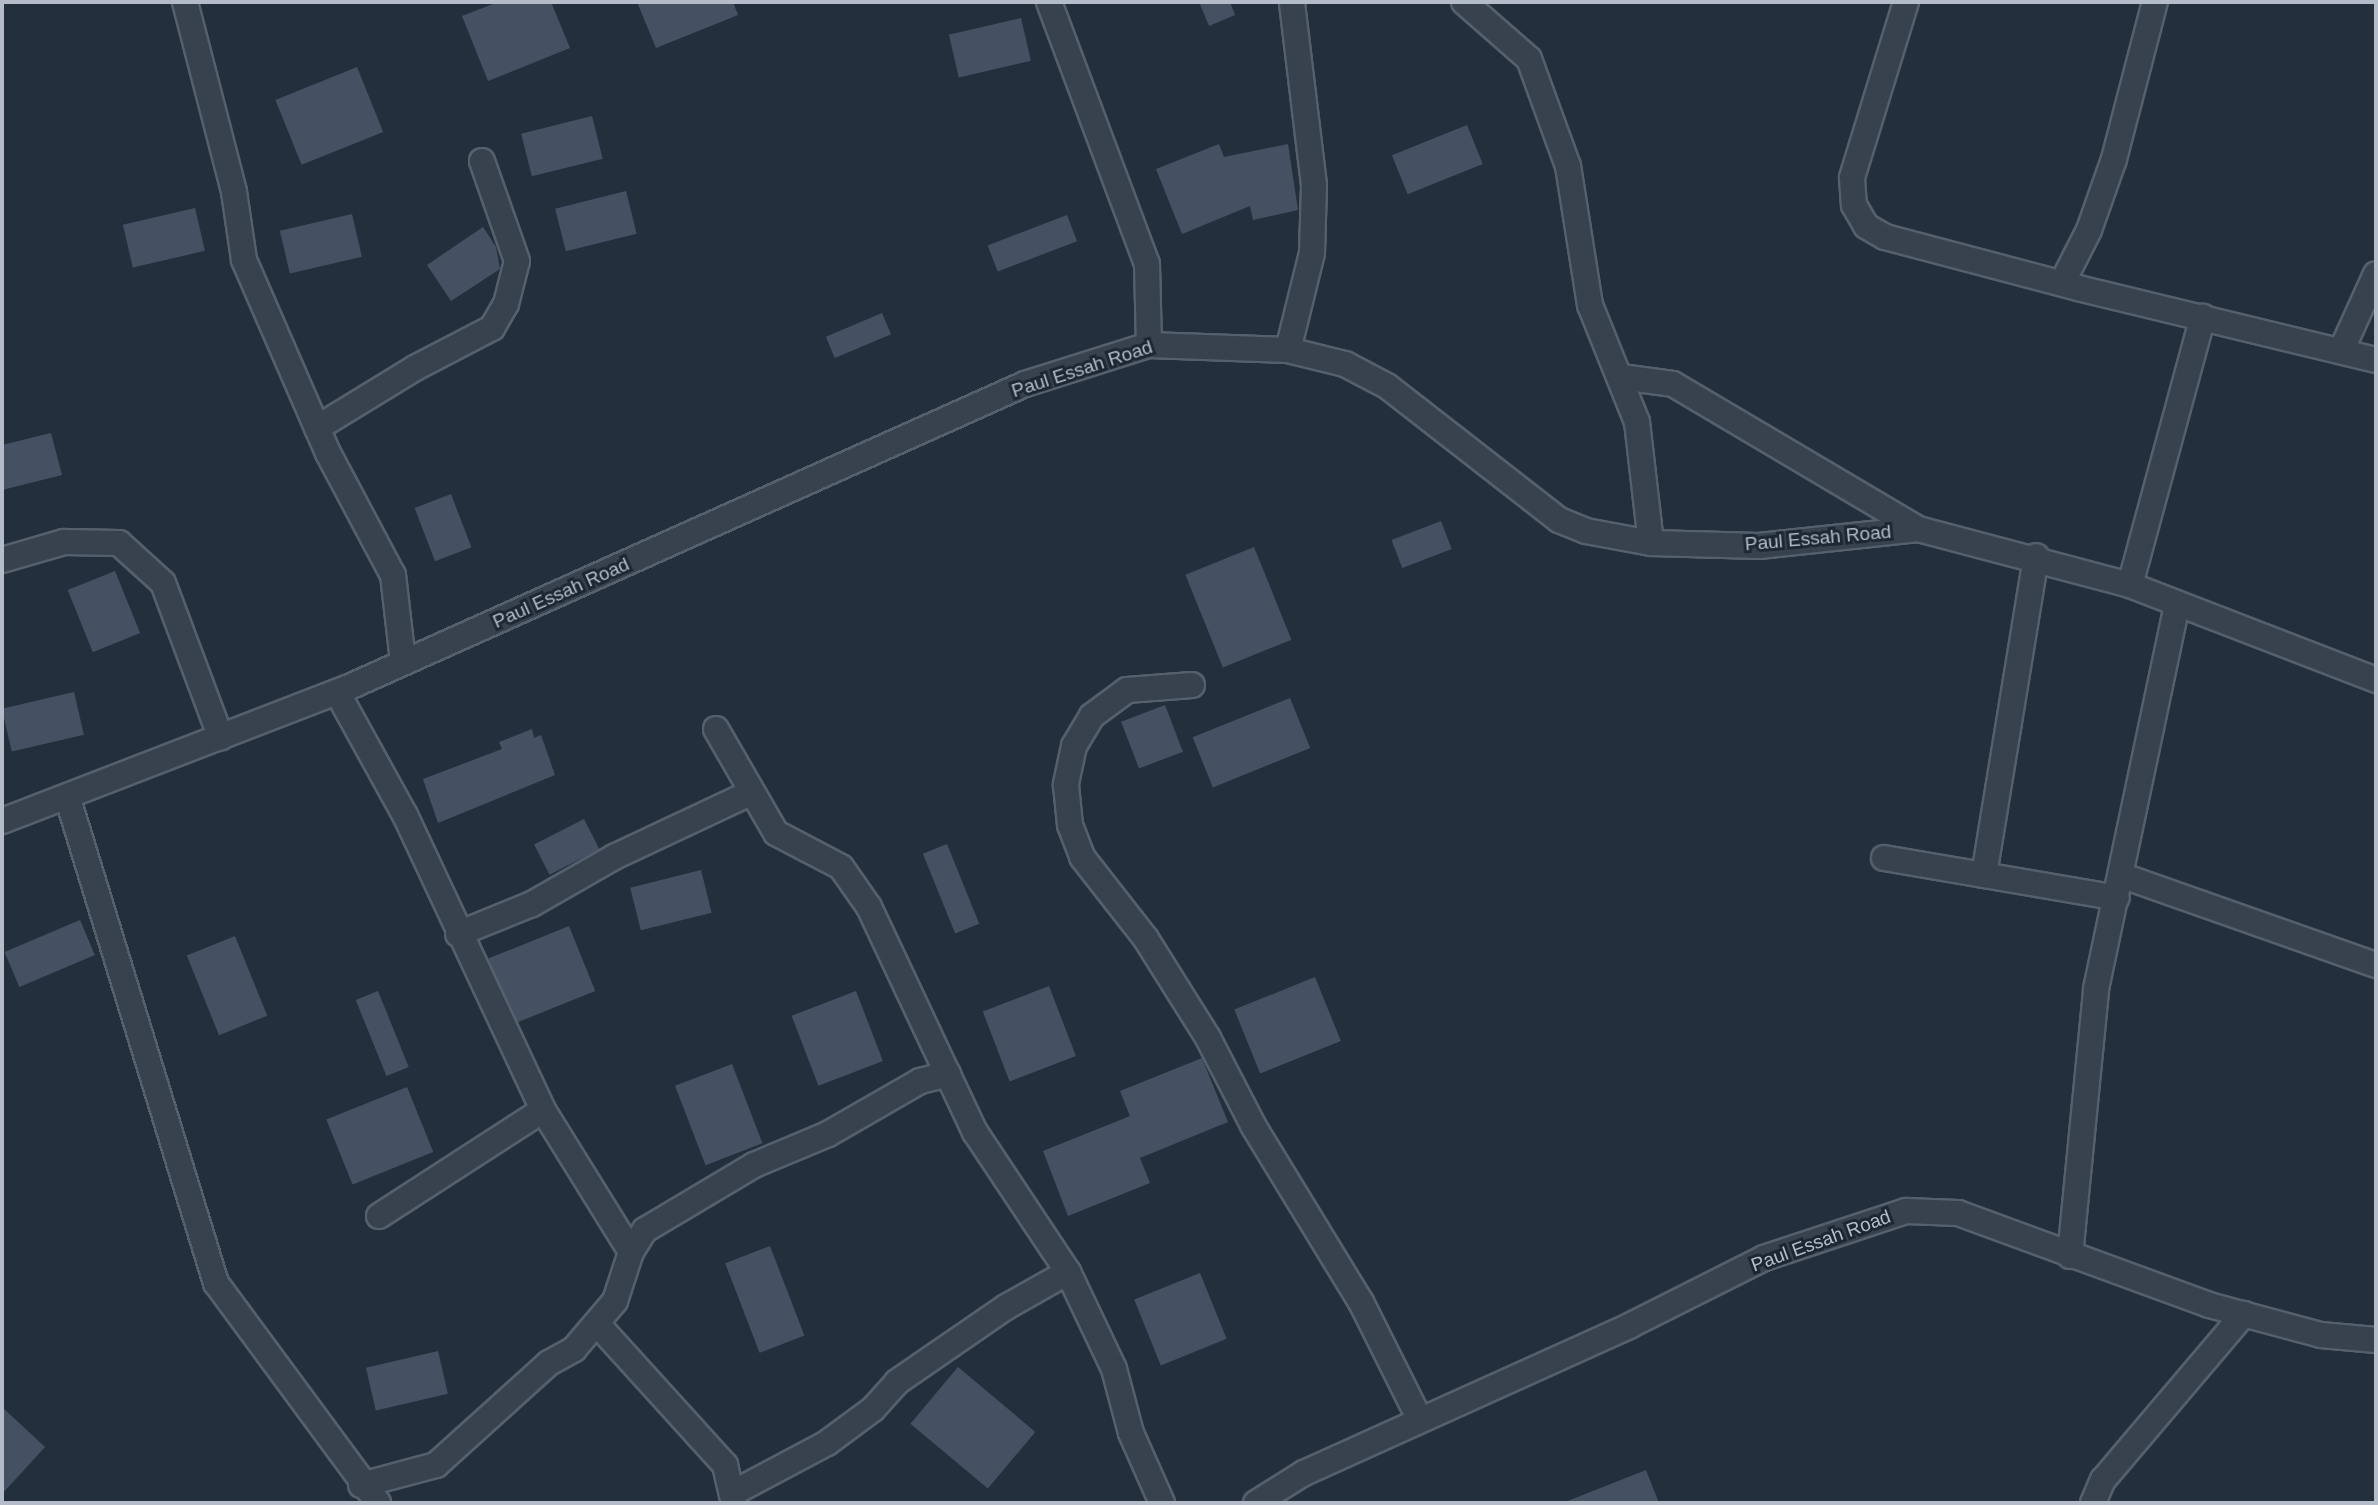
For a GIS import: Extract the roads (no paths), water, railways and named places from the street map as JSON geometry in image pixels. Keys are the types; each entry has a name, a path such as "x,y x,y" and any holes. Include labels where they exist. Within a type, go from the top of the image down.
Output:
{"street":[{"path":"185,2 234,192 244,260 317,428 393,575 404,662"},
{"path":"1049,2 1147,264 1149,345"},
{"path":"1288,350 1312,253 1314,185 1292,2"},
{"path":"1464,2 1529,59 1568,166 1594,322 1621,377 1637,422 1651,543"},
{"path":"1906,2 1852,178 1854,205 1866,226 1885,237 2062,283 2342,349 2376,360"},
{"path":"2062,283 2089,230 2114,159 2155,2"},
{"path":"317,428 415,368 492,328 506,304 517,261 482,161"},
{"path":"2342,349 2376,274"},
{"path":"2130,585 2203,317"},
{"name":"Paul Essah Road","path":"2,821 68,799 337,692 1025,384 1149,345 1288,350 1345,364 1387,386 1559,520 1651,543 1759,546 1918,529 2036,556 2130,585 2176,606 2376,680"},
{"path":"1621,377 1673,384 1918,529"},
{"path":"2,560 64,542 119,543 163,583 221,738"},
{"path":"1984,875 2036,556"},
{"path":"2070,1256 2096,989 2120,887 2131,809 2176,606"},
{"path":"1192,685 1127,690 1092,716 1074,746 1066,785 1070,825 1082,857 1146,939 1209,1038 1254,1127 1361,1302 1420,1420"},
{"path":"337,692 405,815 458,934 543,1110 631,1252"},
{"path":"716,729 765,820 788,843 841,867 853,881 975,1132 1068,1272 1114,1369 1131,1433 1162,1503"},
{"path":"458,934 523,909 750,793"},
{"path":"68,799 216,1283 361,1485 378,1503"},
{"path":"1884,858 1984,875 2120,887 2376,965"},
{"path":"361,1485 436,1465 599,1326 615,1301 631,1252 645,1230 754,1166 828,1134 920,1081 948,1074"},
{"path":"379,1216 543,1110"},
{"name":"Paul Essah Road","path":"1256,1503 1304,1473 1764,1258 1906,1211 1958,1213 2070,1256 2244,1314 2321,1335 2376,1340"},
{"path":"599,1326 725,1465 733,1498 827,1443 873,1409 897,1382 1006,1307 1068,1272"},
{"path":"2093,1503 2103,1480 2244,1314"}]}
